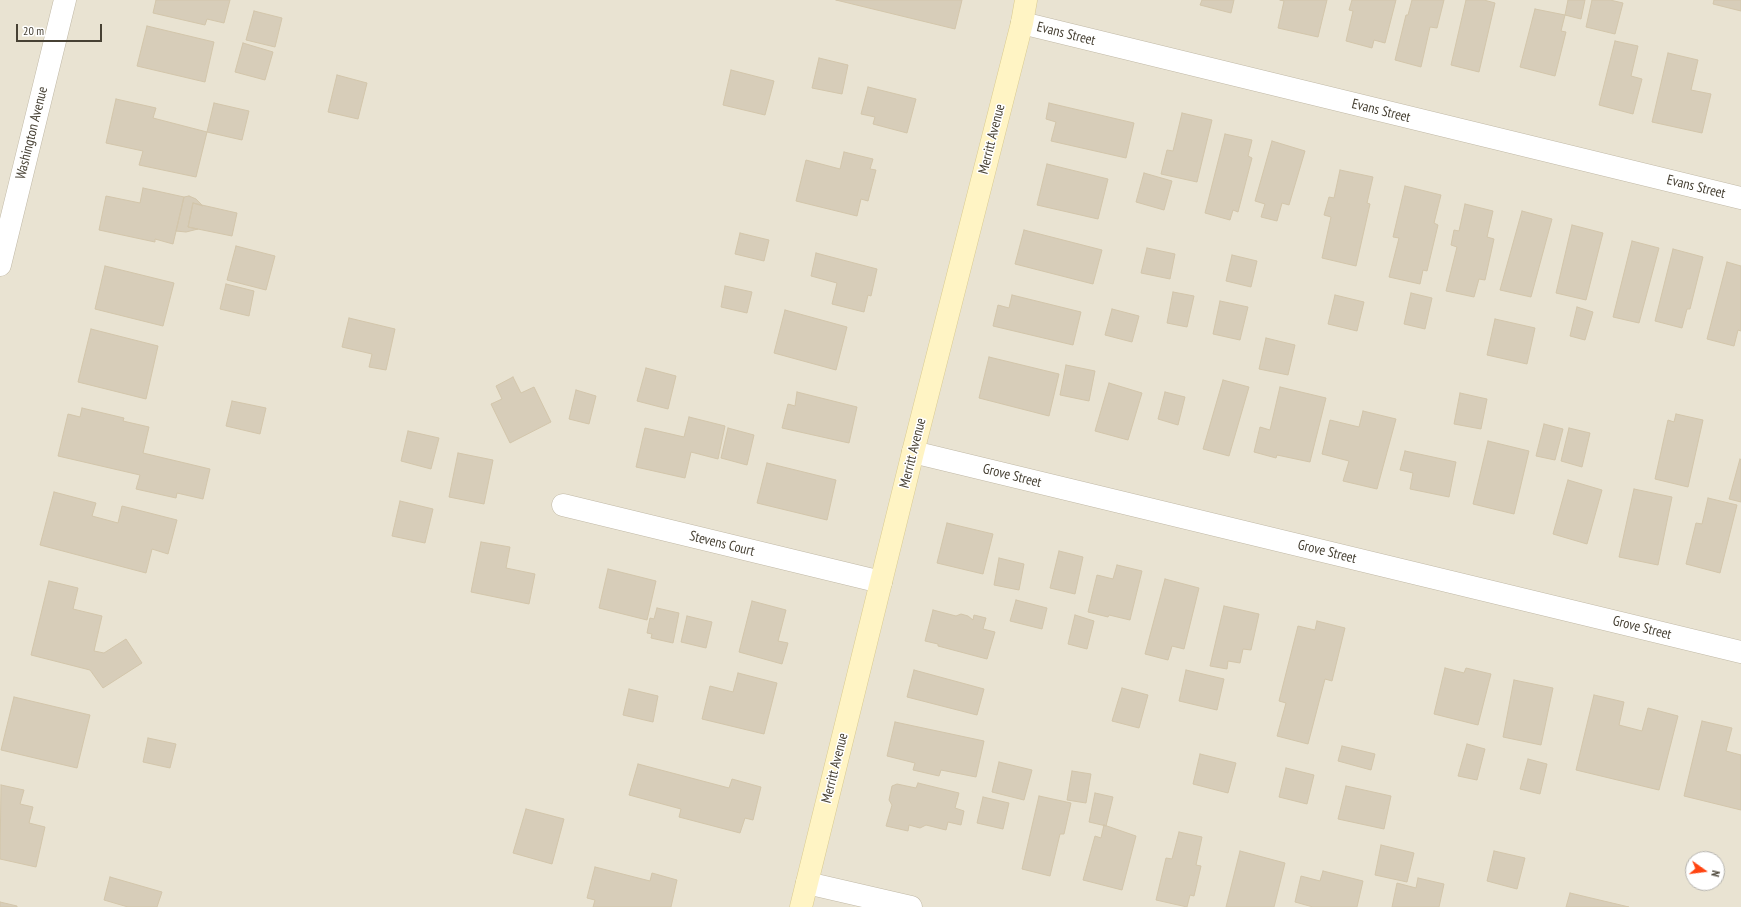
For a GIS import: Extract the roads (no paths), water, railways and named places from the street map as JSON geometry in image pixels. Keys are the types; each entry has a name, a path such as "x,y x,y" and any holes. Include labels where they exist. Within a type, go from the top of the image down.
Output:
{"street":[{"name":"Washington Avenue","path":"0,265 65,0"},
{"name":"Merritt Avenue","path":"801,907 913,452 1022,23 1026,0"},
{"name":"Evans Street","path":"1022,23 1741,198"},
{"name":"Grove Street","path":"913,452 1741,652"},
{"name":"Stevens Court","path":"562,505 881,582"},
{"path":"807,883 911,907"}]}
